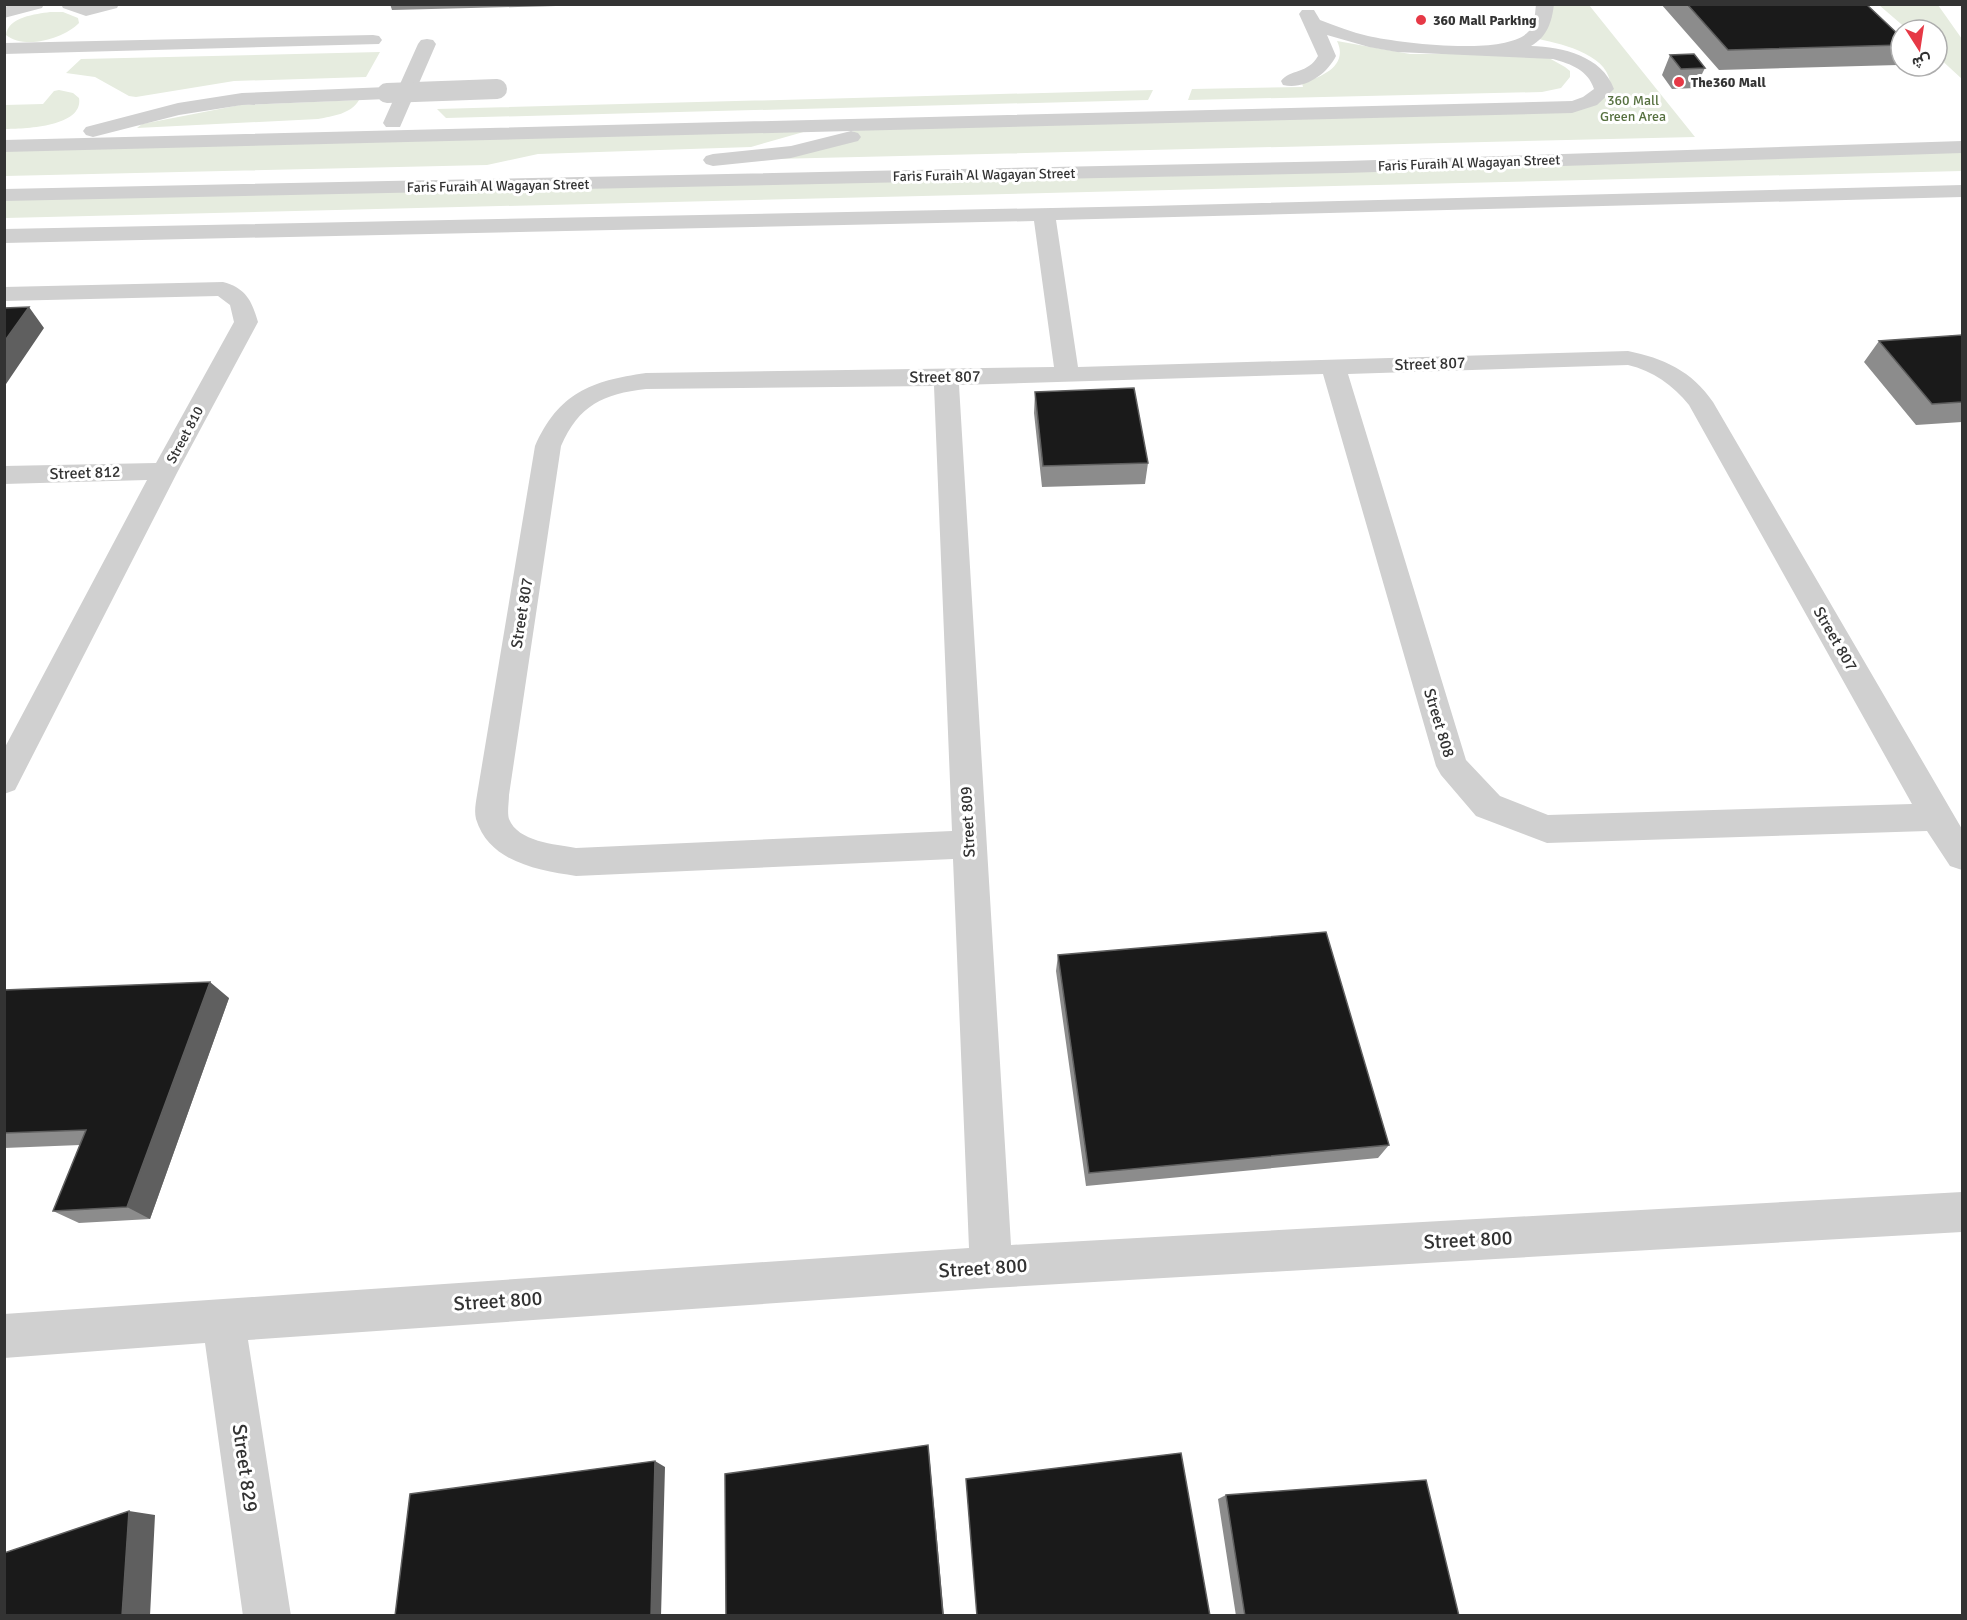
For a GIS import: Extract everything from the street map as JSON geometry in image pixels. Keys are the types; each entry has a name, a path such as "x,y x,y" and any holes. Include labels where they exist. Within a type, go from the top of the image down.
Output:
{"street":[{"path":"6,14 36,4"},
{"path":"69,4 86,11 111,4"},
{"path":"1290,81 1305,77 1324,64 1327,56 1304,4"},
{"path":"1498,51 1523,43 1539,31 1545,22 1545,4"},
{"path":"4,146 1572,107 1588,103 1599,97 1604,89 1602,80 1593,70 1563,56 1544,52 1406,49 1354,40 1312,24"},
{"path":"387,136 427,44"},
{"path":"4,49 371,45 4,59"},
{"path":"44,145 146,116 210,103 273,96 497,89"},
{"path":"522,185 601,169 753,158 791,152 861,135 893,123"},
{"name":"Faris Furaih Al Wagayan Street","path":"4,195 1286,168 1962,147"},
{"path":"1286,168 1260,182 1264,193 1275,201 1294,208"},
{"path":"1147,171 1175,180 1181,186 1183,193 1178,200 1147,212"},
{"path":"4,236 1147,212 1962,190"},
{"path":"1044,214 1067,373"},
{"name":"Street 810","path":"4,294 223,289 240,302 246,322 165,471 4,781"},
{"name":"Street 807","path":"969,844 576,862 540,855 505,841 493,818 493,795 548,446 555,427 565,414 576,404 609,386 646,381 946,378 1628,358 1645,361 1676,376 1700,402 1936,817 1962,856"},
{"name":"Street 808","path":"1333,366 1452,765 1488,806 1547,829 1936,817"},
{"name":"Street 809","path":"946,378 991,1267"},
{"name":"Street 812","path":"4,476 165,471"},
{"name":"Street 800","path":"4,1336 991,1267 1962,1212"},
{"name":"Street 829","path":"223,1320 267,1616"}],"green space":[{"name":"360 Mall Green Area","path":"1552,4 1589,5 1695,137 773,159 857,130 1572,109 1610,82 1607,72 1591,57 1568,46 1534,38"},
{"path":"1879,5 1938,5 1947,18 1894,18"},
{"path":"50,12 63,12 78,18 79,23 64,34 44,41 23,42 6,35 8,29 17,20"},
{"path":"1949,21 1962,39 1962,79 1949,67"},
{"name":"360 Mall Green Area","path":"1337,41 1410,54 1480,54 1549,58 1570,71 1570,77 1561,88 1542,92 1188,100 1192,89 1303,87 1302,83 1325,74 1336,64 1340,50"},
{"path":"380,52 366,77 234,81 136,97 129,96 95,77 66,73 81,59"},
{"path":"1153,90 1148,100 446,118 437,109"},
{"path":"54,91 73,93 79,98 78,108 72,115 63,121 38,127 5,129 5,105 43,104"},
{"path":"359,100 356,105 346,111 318,119 137,128 142,124 240,105"},
{"path":"814,129 751,147 538,154 487,165 5,176 4,149"},
{"name":"360 Mall Green Area","path":"1962,150 1962,171 5,218 4,197"}],"building":[{"path":"1687,4 1866,4 1889,26 1889,45 1728,50"},
{"path":"1694,54 1705,68 1681,69 1670,55"},
{"path":"29,307 4,342 4,308"},
{"path":"1962,335 1962,402 1932,404 1879,341"},
{"path":"1134,388 1148,463 1043,466 1035,392"},
{"path":"1326,932 1389,1145 1089,1173 1058,955"},
{"path":"210,982 127,1207 53,1211 86,1130 4,1133 4,990"},
{"path":"928,1445 943,1616 726,1616 725,1474"},
{"path":"1181,1453 1210,1616 977,1616 966,1479"},
{"path":"655,1461 651,1616 395,1616 410,1494"},
{"path":"1426,1480 1459,1616 1245,1616 1226,1495"},
{"path":"129,1511 122,1616 4,1616 4,1553"}],"place":[{"name":"360 Mall Parking","path":"1421,20"},
{"name":"The360 Mall","path":"1679,82"}]}
